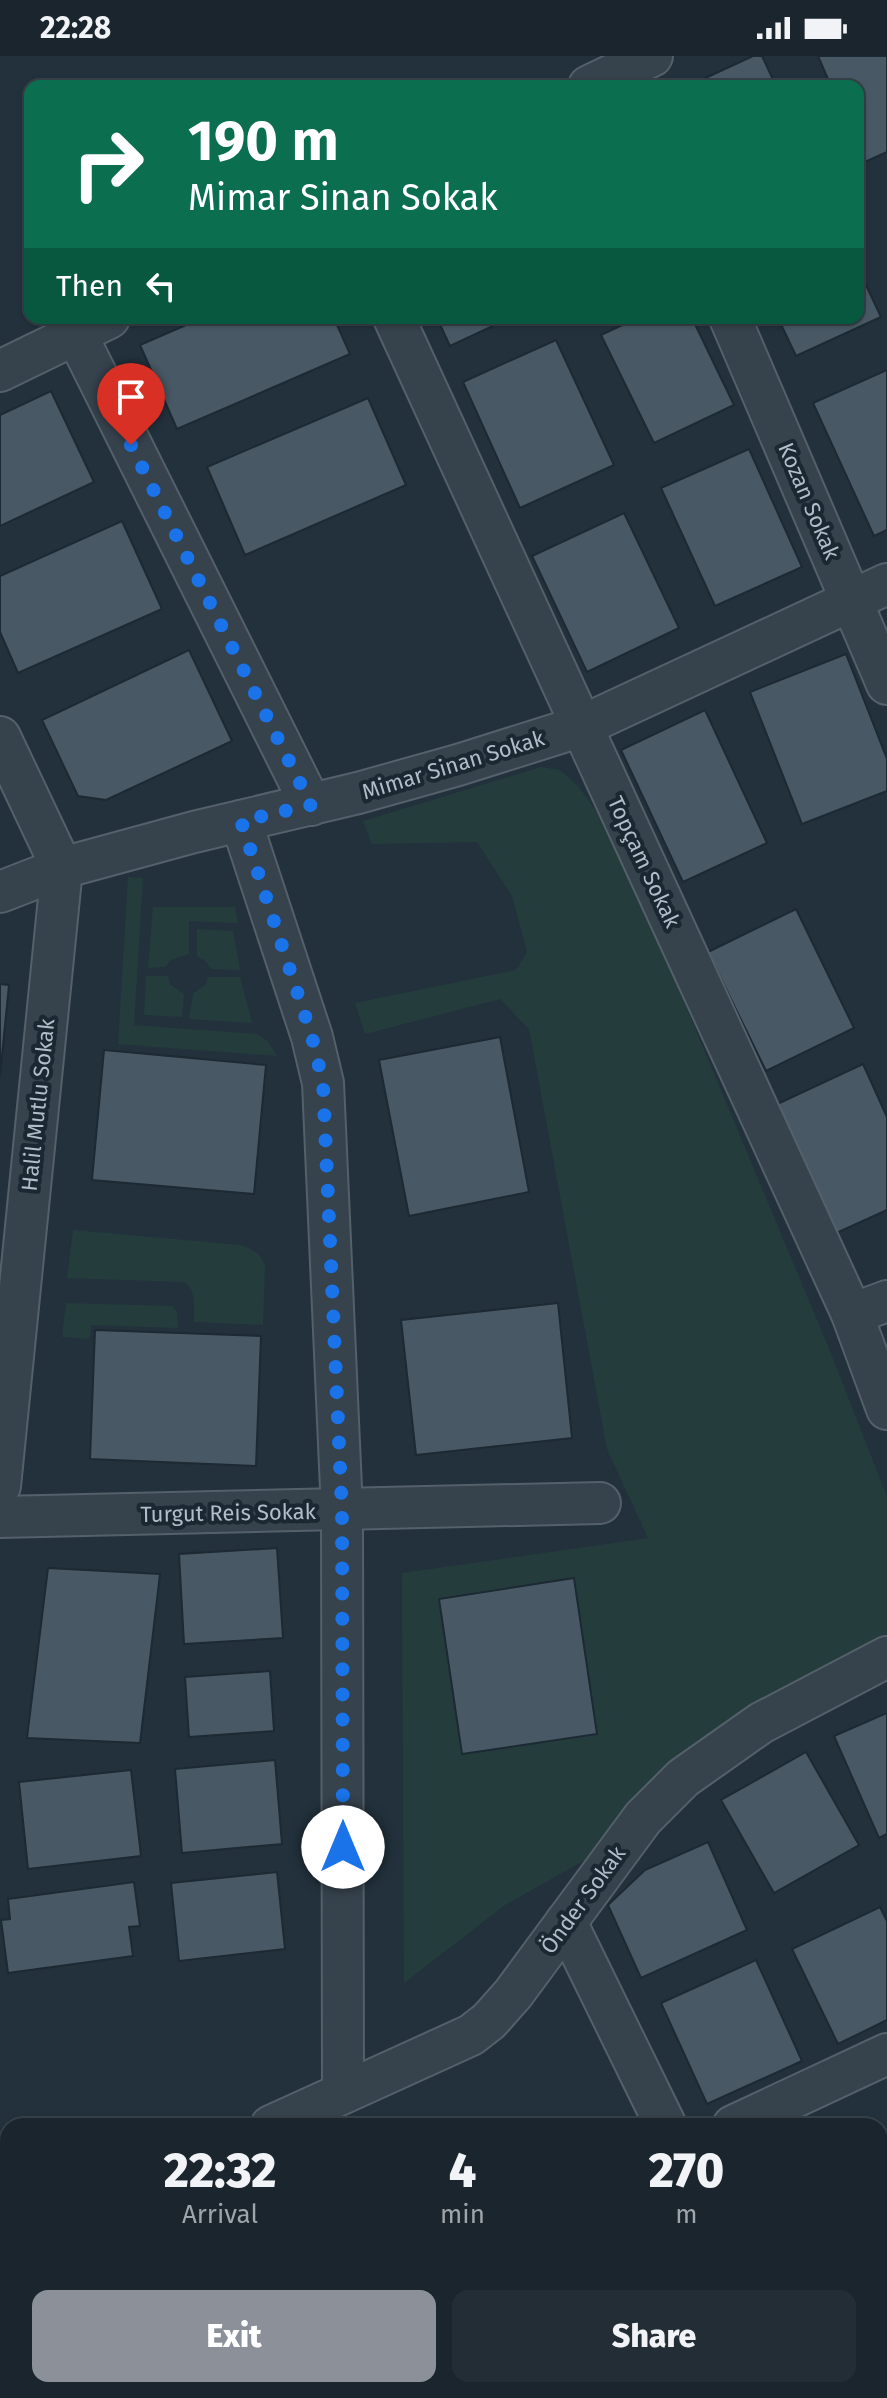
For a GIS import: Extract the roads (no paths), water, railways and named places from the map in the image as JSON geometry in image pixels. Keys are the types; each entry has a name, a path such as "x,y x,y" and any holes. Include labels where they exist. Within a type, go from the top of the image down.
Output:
{"street":[{"name":"Topçam Sokak","path":"397,324 582,726 870,1308 887,1409"},
{"name":"Kozan Sokak","path":"733,324 887,684"},
{"path":"0,371 92,326 311,805"},
{"name":"Mimar Sinan Sokak","path":"0,892 62,868 458,765 582,726 887,584"},
{"path":"0,737 62,868"},
{"path":"0,785 30,849 23,859 0,868"},
{"path":"241,821 312,1037 323,1083 342,1511 343,2091"},
{"name":"Halil Mutlu Sokak","path":"0,1486 62,868"},
{"name":"Turgut Reis Sokak","path":"0,1517 600,1503"},
{"name":"Önder Sokak","path":"287,2118 471,2035 489,2021 513,1994 643,1818 683,1778 761,1723 887,1657"},
{"path":"566,1922 662,2118"},
{"path":"750,2118 887,2054"}]}
